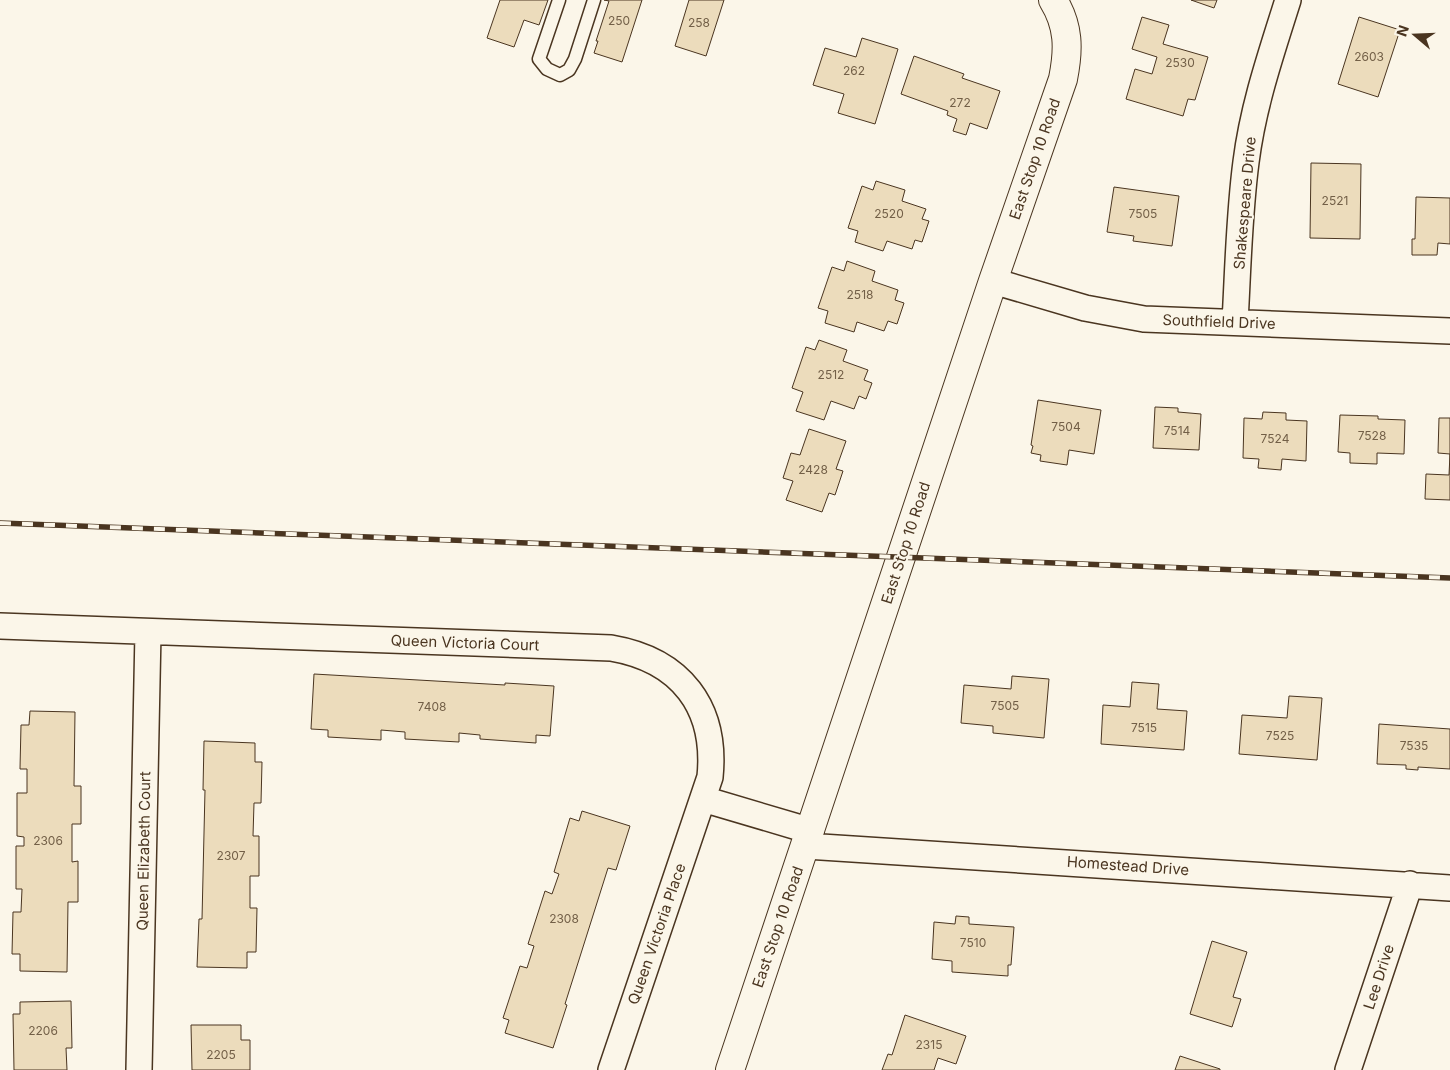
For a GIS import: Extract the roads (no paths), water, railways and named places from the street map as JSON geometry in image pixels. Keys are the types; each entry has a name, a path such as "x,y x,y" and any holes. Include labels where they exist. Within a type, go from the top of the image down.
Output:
{"street":[{"name":"Shakespeare Drive","path":"1234,322 1243,189 1248,150 1257,99 1288,0"},
{"name":"East Stop 10 Road","path":"730,1070 993,281 1064,79 1068,56 1066,35 1057,7"},
{"name":"Southfield Drive","path":"993,281 1109,313 1168,320 1450,331"},
{"name":"Queen Victoria Court","path":"0,626 611,648 639,654 663,666 683,683 696,701 706,722 712,754 710,777 703,799"},
{"name":"Queen Elizabeth Court","path":"139,1070 148,632"},
{"path":"703,799 808,838"},
{"name":"Queen Victoria Place","path":"611,1070 703,799"},
{"name":"Homestead Drive","path":"808,838 1450,888"},
{"name":"Lee Drive","path":"1348,1070 1410,884"}],"lane":[{"path":"560,0 539,59 547,69 560,75 569,70 575,59 594,0"}],"railway":[{"path":"0,523 1450,578"}]}
